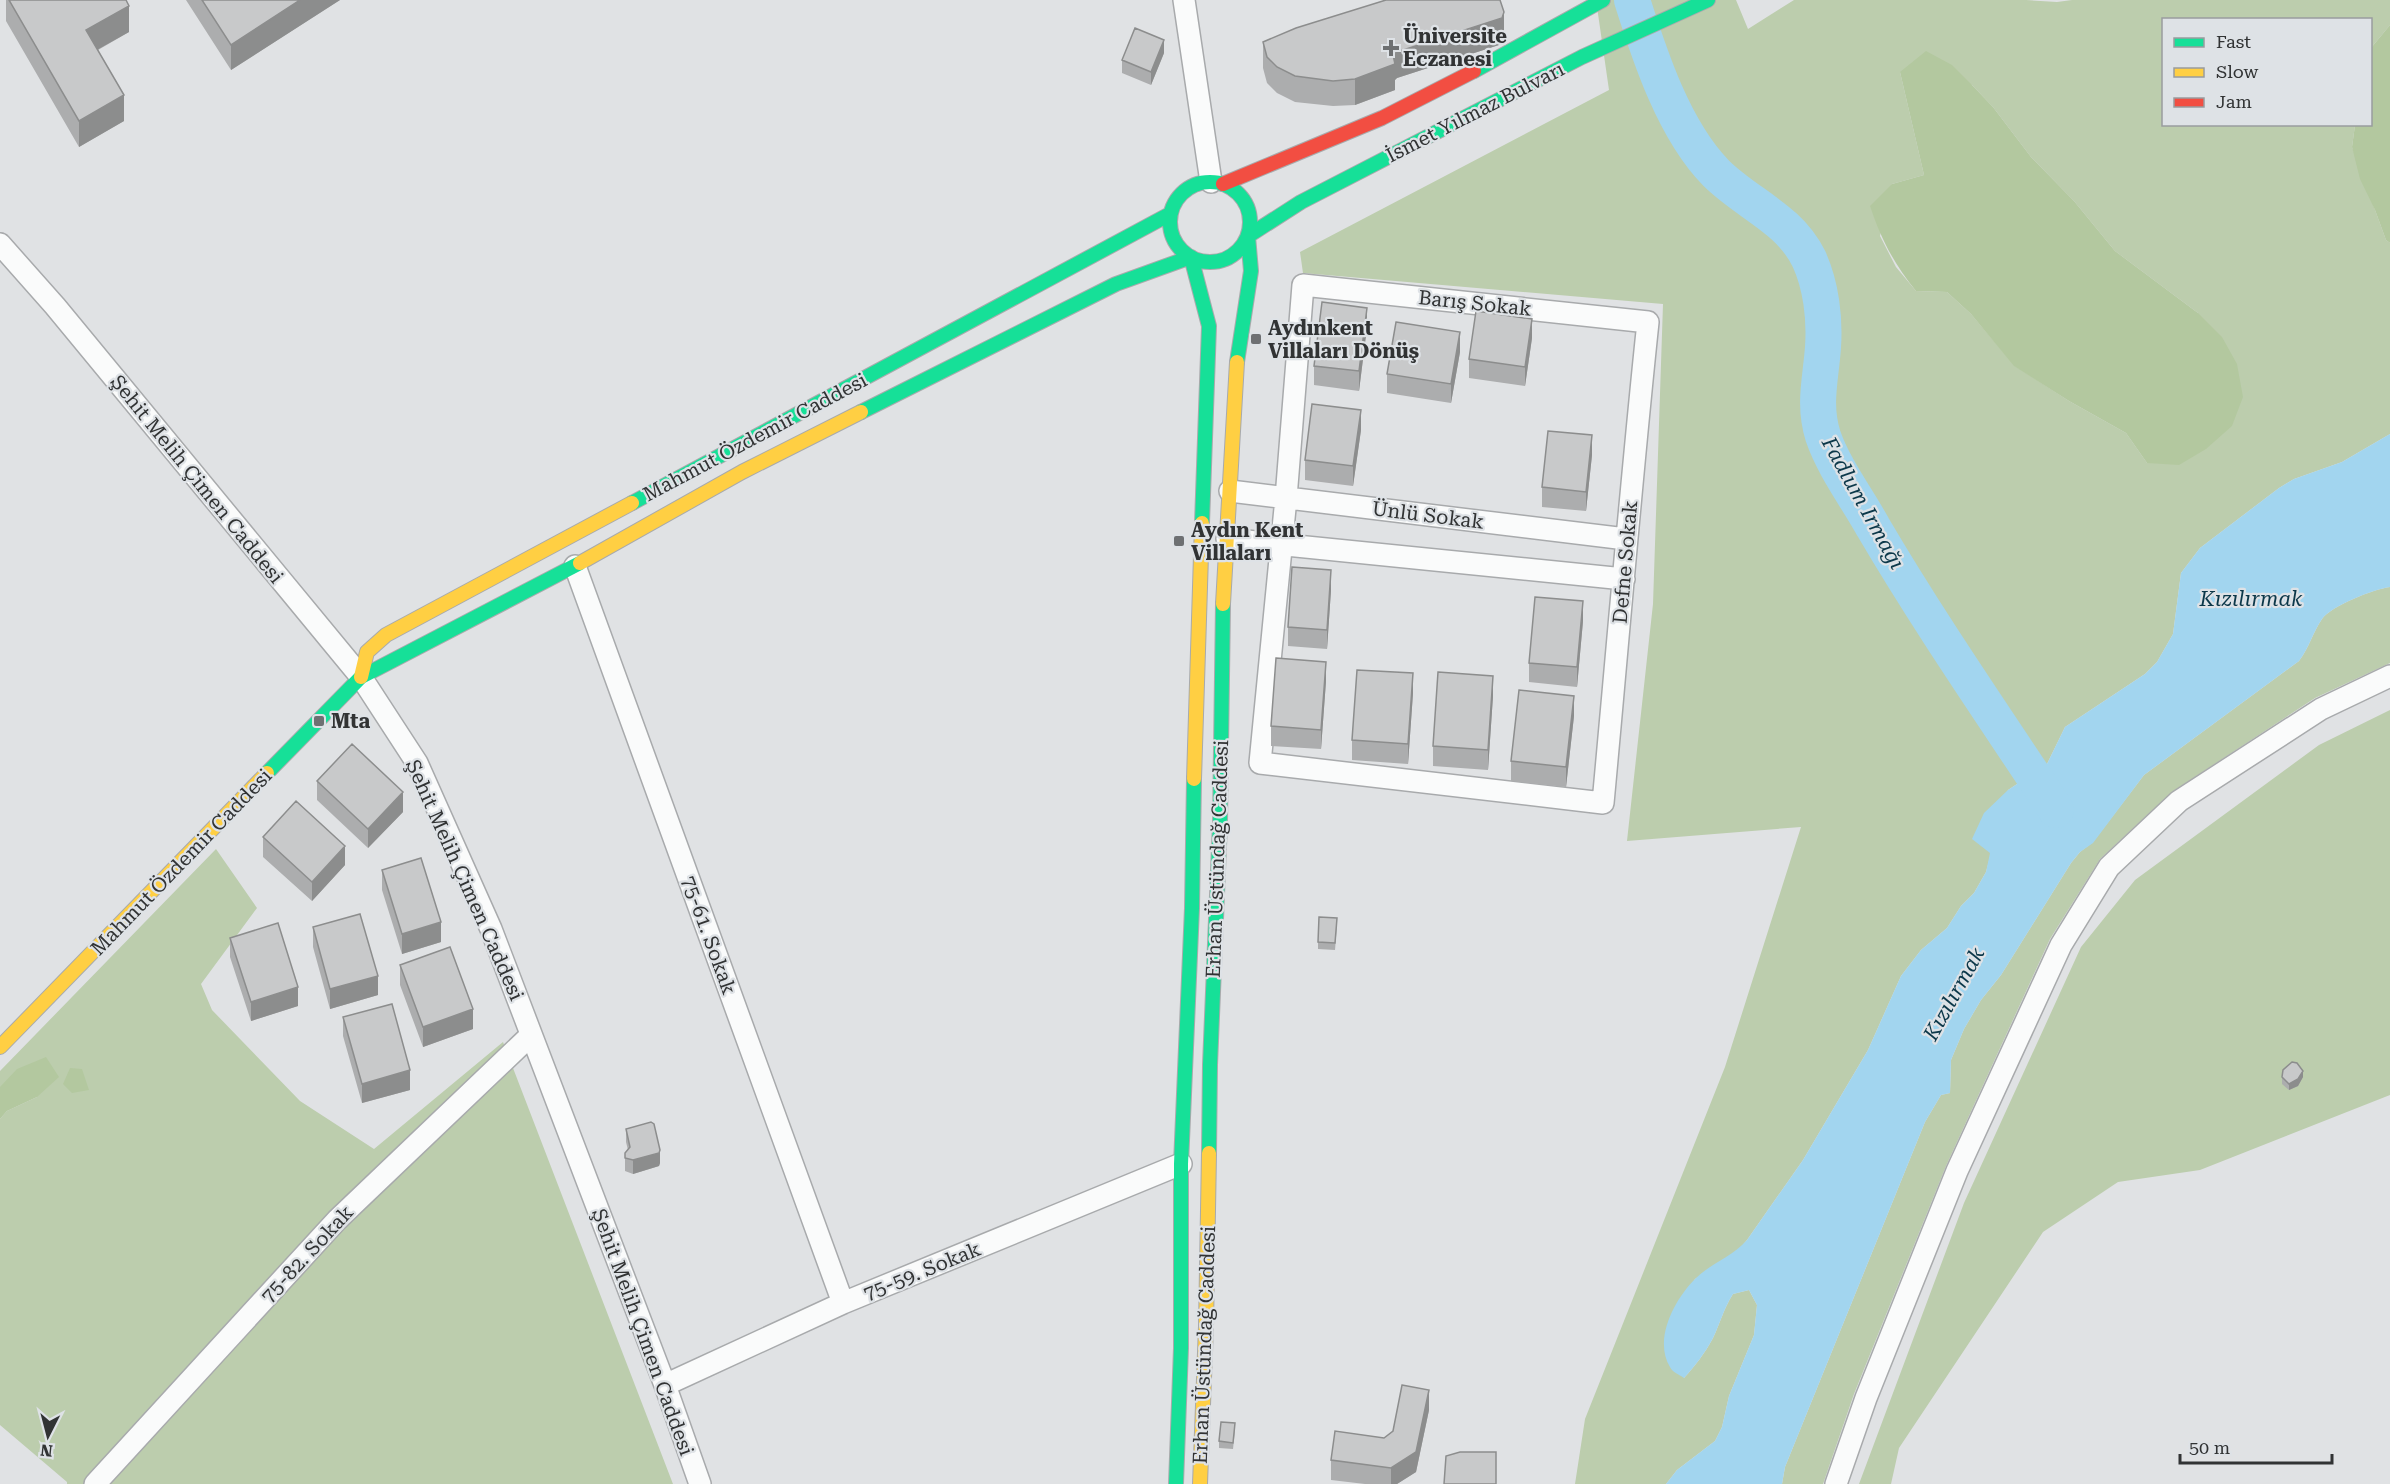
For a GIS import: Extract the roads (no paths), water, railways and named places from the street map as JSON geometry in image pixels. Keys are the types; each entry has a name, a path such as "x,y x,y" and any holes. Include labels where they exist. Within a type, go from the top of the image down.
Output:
{"street":[{"path":"1184,0 1217,183"},
{"name":"İsmet Yılmaz Bulvarı","path":"1217,183 1332,140 1434,93 1559,21 1603,0"},
{"name":"İsmet Yılmaz Bulvarı","path":"1248,236 1301,202 1582,57 1708,0"},
{"path":"1217,183 1234,190 1243,200 1249,211 1250,224 1248,236 1242,248 1222,261 1208,263 1183,253 1174,242 1170,228 1170,214 1175,201 1185,191 1197,184 1217,183"},
{"name":"Mahmut Özdemir Caddesi","path":"361,677 362,660 370,646 386,635 1170,214"},
{"name":"Erhan Üstündağ Caddesi","path":"1200,1484 1206,1326 1210,1065 1220,822 1223,621 1239,343 1251,271 1248,236"},
{"name":"Şehit Melih Çimen Caddesi","path":"0,244 55,306 361,677 417,763 491,929 665,1385 699,1484"},
{"name":"Erhan Üstündağ Caddesi","path":"1176,1484 1181,1348 1181,1164 1192,908 1195,743 1209,326 1191,257"},
{"name":"Mahmut Özdemir Caddesi","path":"0,1047 361,677 576,566 742,472 1105,289 1191,257"},
{"name":"Barış Sokak","path":"1286,498 1303,285 1648,322"},
{"name":"Defne Sokak","path":"1280,545 1260,764 1604,803 1626,539 1648,322"},
{"name":"Ünlü Sokak","path":"1230,491 1626,539"},
{"path":"1280,545 1286,498"},
{"path":"1227,539 1624,579"},
{"name":"75-61. Sokak","path":"576,566 843,1304"},
{"path":"1836,1484 1866,1398 1957,1171 2061,945 2109,867 2179,801 2320,709 2390,676"},
{"name":"75-82. Sokak","path":"95,1484 337,1220 531,1035"},
{"name":"75-59. Sokak","path":"665,1385 843,1304 1181,1164"}],"water":[{"name":"Kızılırmak","path":"2390,434 2390,587 2353,599 2327,614 2299,661 2144,775 2093,843 2080,852 2071,863 2001,975 1981,1000 1964,1029 1951,1060 1950,1093 1941,1095 1925,1122 1785,1467 1782,1484 1666,1484 1677,1470 1715,1441 1722,1427 1729,1396 1754,1335 1757,1305 1749,1290 1733,1294 1710,1344 1684,1378 1671,1369 1665,1356 1665,1332 1674,1308 1695,1279 1747,1240 1803,1160 1868,1050 1901,976 1921,950 1947,928 1961,906 1974,893 1986,872 1990,853 1972,839 1984,813 2008,790 2047,764 2065,727 2145,674 2157,662 2173,634 2181,573 2200,548 2294,479 2342,462"}],"waterway":[{"name":"Fadlum Irmağı","path":"1632,0 1665,92 1701,156 1728,184 1779,222 1801,245 1809,259 1817,280 1823,313 1823,347 1818,391 1820,424 1833,460 1917,599 2056,810"}],"place":[{"name":"Üniversite Eczanesi","path":"1391,48"},
{"name":"Aydınkent Villaları Dönüş","path":"1256,339"},
{"name":"Aydın Kent Villaları","path":"1179,541"},
{"name":"Mta","path":"319,721"}]}
